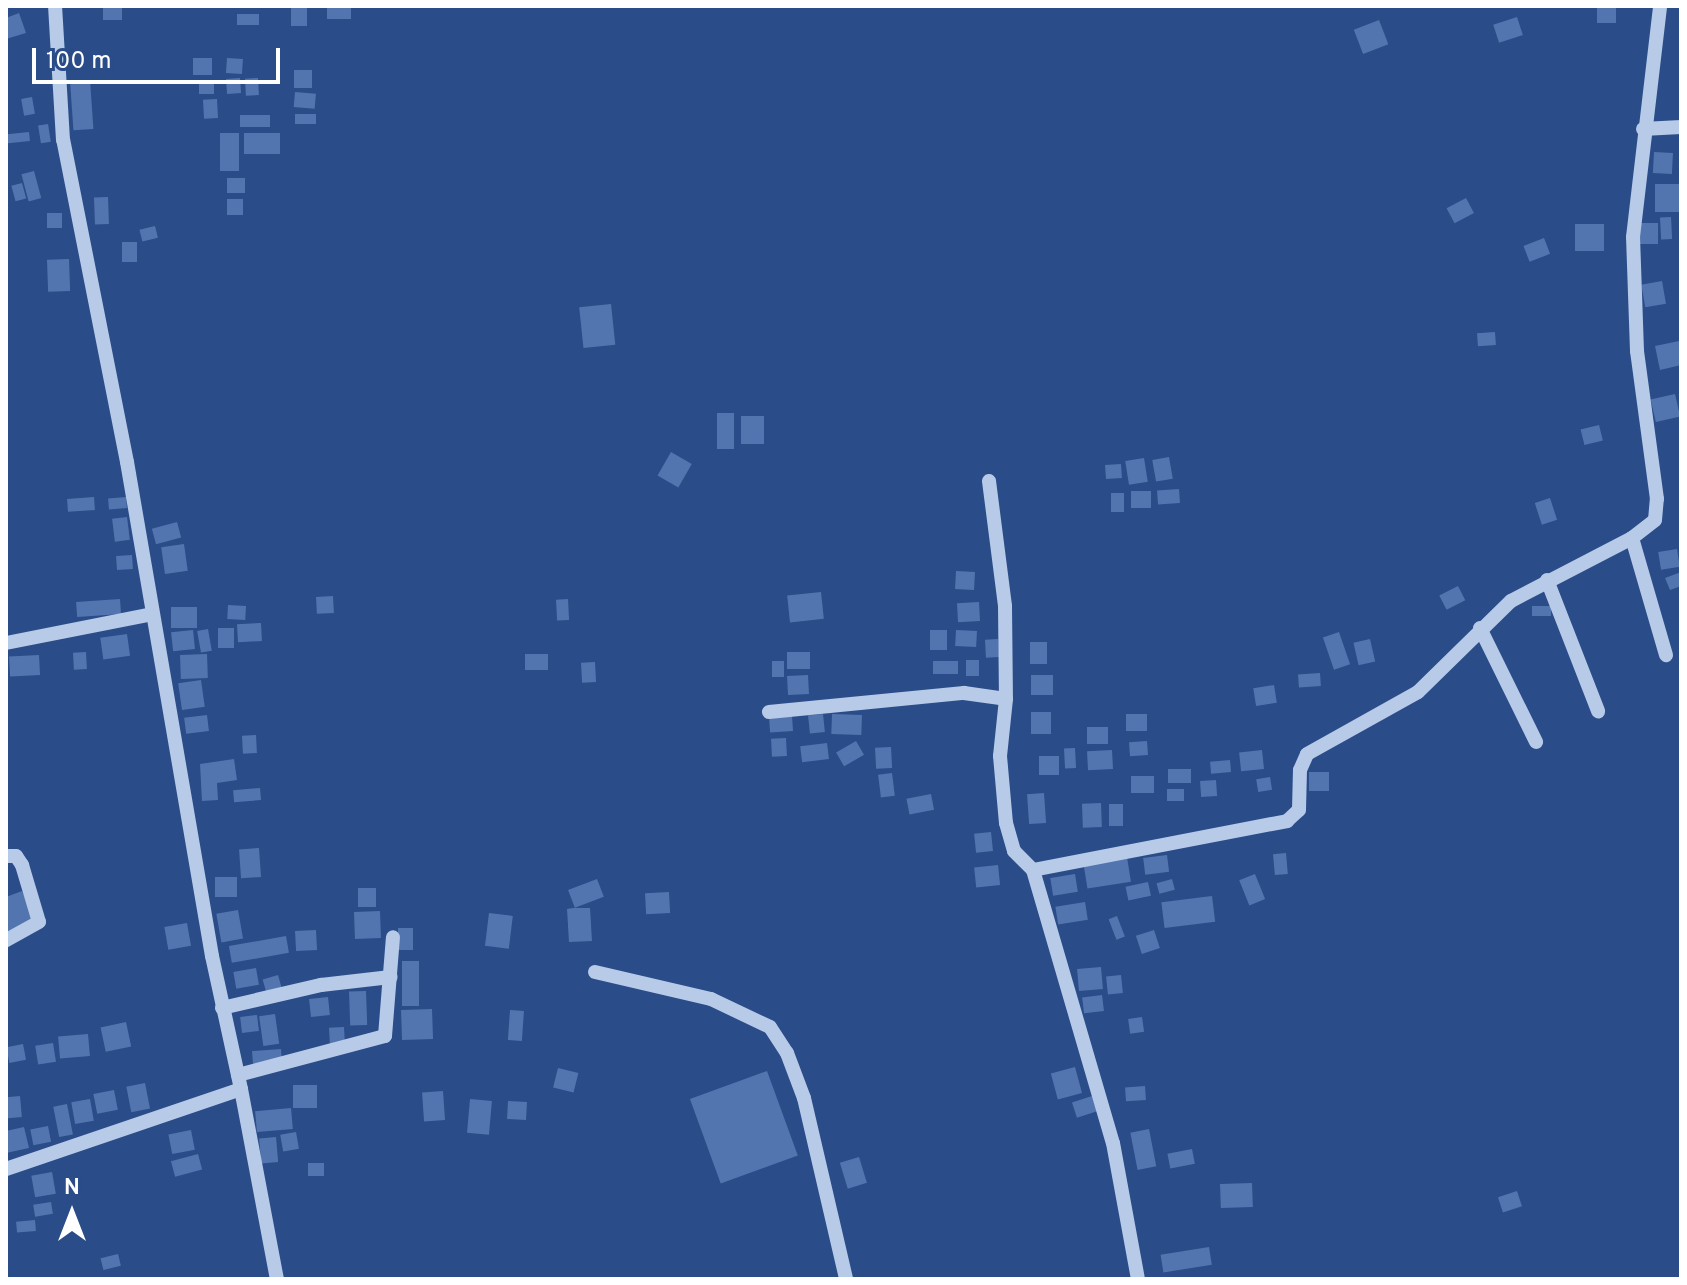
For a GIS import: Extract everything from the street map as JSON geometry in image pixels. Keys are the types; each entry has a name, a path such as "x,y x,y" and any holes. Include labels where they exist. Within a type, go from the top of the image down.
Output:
{"street":[{"path":"55,6 63,140 127,462 222,1008 240,1082 277,1279"},
{"path":"1033,870 1287,821 1299,810 1300,770 1307,754 1406,701 1480,628 1547,580 1632,538 1655,520 1657,506 1634,304 1633,237 1643,129 1660,6"},
{"path":"1643,129 1681,127"},
{"path":"989,481 1005,606 1006,699 1000,756 1006,823 1014,851 1033,870 1113,1143 1138,1279"},
{"path":"1632,538 1666,655"},
{"path":"1547,580 1598,711"},
{"path":"6,643 152,614"},
{"path":"1480,628 1536,742"},
{"path":"769,712 964,693 1006,699"},
{"path":"6,856 20,861 39,922 6,940"},
{"path":"6,1169 240,1082 385,1036 393,937"},
{"path":"595,972 711,999 770,1027 787,1053 804,1098 846,1279"},
{"path":"222,1008 321,985 391,977"}],"building":[{"path":"103,6 122,6 122,20 103,20"},
{"path":"291,6 307,6 307,26 291,26"},
{"path":"327,6 351,6 351,19 327,19"},
{"path":"1597,6 1616,6 1616,23 1597,23"},
{"path":"19,13 26,33 6,39 6,18"},
{"path":"237,14 259,14 259,25 237,25"},
{"path":"1517,17 1523,35 1499,43 1493,25"},
{"path":"1379,20 1388,44 1363,54 1354,30"},
{"path":"193,58 212,58 212,75 193,75"},
{"path":"227,58 243,59 242,74 226,73"},
{"path":"294,70 312,70 312,88 294,88"},
{"path":"240,78 241,93 227,94 226,79"},
{"path":"258,78 259,95 246,96 245,79"},
{"path":"90,80 93,129 73,130 70,81"},
{"path":"199,82 214,82 214,94 199,94"},
{"path":"295,92 316,94 315,109 294,107"},
{"path":"32,97 35,114 24,116 21,99"},
{"path":"217,99 218,118 204,119 203,100"},
{"path":"295,114 316,114 316,124 295,124"},
{"path":"240,115 270,115 270,127 240,127"},
{"path":"48,124 51,142 41,143 38,126"},
{"path":"29,132 30,141 8,143 7,134"},
{"path":"220,133 239,133 239,171 220,171"},
{"path":"244,133 280,133 280,154 244,154"},
{"path":"1654,152 1673,153 1672,174 1653,173"},
{"path":"34,171 41,198 29,201 21,174"},
{"path":"227,178 245,178 245,193 227,193"},
{"path":"22,183 26,198 16,201 11,186"},
{"path":"1655,184 1681,184 1681,212 1655,212"},
{"path":"94,197 108,197 109,224 95,224"},
{"path":"1466,198 1474,213 1455,223 1447,208"},
{"path":"227,199 243,199 243,215 227,215"},
{"path":"47,213 62,213 62,228 47,228"},
{"path":"1671,217 1672,239 1661,240 1660,218"},
{"path":"1640,223 1658,223 1658,244 1640,244"},
{"path":"1575,224 1604,224 1604,251 1575,251"},
{"path":"155,226 158,238 142,242 139,230"},
{"path":"1544,238 1550,254 1530,262 1523,246"},
{"path":"122,242 137,242 137,262 122,262"},
{"path":"69,259 70,291 48,292 47,260"},
{"path":"1662,281 1666,304 1645,307 1641,285"},
{"path":"611,304 615,345 583,348 579,307"},
{"path":"1495,332 1496,345 1478,346 1477,333"},
{"path":"1679,341 1681,365 1660,370 1655,346"},
{"path":"1675,394 1680,416 1656,422 1651,400"},
{"path":"717,413 734,413 734,449 717,449"},
{"path":"741,416 764,416 764,444 741,444"},
{"path":"1599,425 1603,441 1584,445 1581,430"},
{"path":"671,452 692,464 678,487 658,475"},
{"path":"1169,457 1173,479 1156,482 1152,460"},
{"path":"1144,458 1148,482 1129,485 1125,461"},
{"path":"1121,464 1122,478 1106,479 1105,465"},
{"path":"1179,489 1180,503 1158,505 1157,491"},
{"path":"1131,491 1151,491 1151,508 1131,508"},
{"path":"1111,493 1124,493 1124,512 1111,512"},
{"path":"94,497 95,510 68,512 67,499"},
{"path":"126,497 127,508 109,510 108,499"},
{"path":"1550,498 1557,520 1542,525 1535,503"},
{"path":"127,517 130,540 115,542 112,519"},
{"path":"177,522 181,537 156,544 152,529"},
{"path":"184,544 188,571 165,574 161,547"},
{"path":"1677,549 1680,567 1661,570 1658,552"},
{"path":"132,555 133,569 117,570 116,556"},
{"path":"956,571 975,572 974,590 955,589"},
{"path":"1681,572 1681,586 1670,590 1665,578"},
{"path":"1458,586 1465,600 1447,610 1439,596"},
{"path":"821,592 824,619 790,622 787,596"},
{"path":"333,596 334,613 317,614 316,597"},
{"path":"120,599 121,614 77,617 76,602"},
{"path":"568,599 569,620 557,621 556,600"},
{"path":"979,602 980,621 958,622 957,603"},
{"path":"228,605 246,606 245,620 227,619"},
{"path":"1532,606 1551,606 1551,616 1532,616"},
{"path":"171,607 197,607 197,628 171,628"},
{"path":"261,623 262,641 238,642 237,624"},
{"path":"218,628 234,628 234,648 218,648"},
{"path":"208,629 212,651 201,653 197,631"},
{"path":"193,630 195,649 173,651 171,632"},
{"path":"930,630 947,630 947,650 930,650"},
{"path":"956,630 977,631 976,647 955,646"},
{"path":"1339,632 1350,664 1334,670 1323,638"},
{"path":"127,634 130,656 103,660 100,638"},
{"path":"998,639 999,657 986,658 985,640"},
{"path":"1370,639 1375,661 1359,665 1353,643"},
{"path":"1030,642 1047,642 1047,664 1030,664"},
{"path":"86,652 87,669 74,670 73,653"},
{"path":"787,652 810,652 810,669 787,669"},
{"path":"207,654 208,678 181,679 180,655"},
{"path":"525,654 548,654 548,670 525,670"},
{"path":"39,655 40,675 10,677 9,657"},
{"path":"966,660 979,660 979,676 966,676"},
{"path":"772,661 784,661 784,677 772,677"},
{"path":"933,661 958,661 958,674 933,674"},
{"path":"595,662 596,682 582,683 581,663"},
{"path":"1320,673 1321,686 1299,688 1298,675"},
{"path":"808,675 809,694 788,695 787,676"},
{"path":"1031,675 1053,675 1053,695 1031,695"},
{"path":"201,680 205,707 182,710 178,683"},
{"path":"1274,685 1277,703 1256,706 1253,688"},
{"path":"1031,712 1051,712 1051,734 1031,734"},
{"path":"823,714 825,732 810,733 808,716"},
{"path":"832,714 862,715 861,735 831,734"},
{"path":"1126,714 1147,714 1147,731 1126,731"},
{"path":"207,715 209,731 186,734 184,718"},
{"path":"792,716 793,731 770,733 769,718"},
{"path":"1087,727 1108,727 1108,744 1087,744"},
{"path":"256,735 257,753 243,754 242,736"},
{"path":"786,738 787,756 772,757 771,739"},
{"path":"856,741 864,755 844,766 836,752"},
{"path":"1147,741 1148,755 1130,756 1129,742"},
{"path":"827,743 829,759 802,762 800,746"},
{"path":"891,747 892,768 876,769 875,748"},
{"path":"1075,748 1076,768 1065,769 1064,749"},
{"path":"1112,750 1113,769 1088,770 1087,751"},
{"path":"1262,750 1264,769 1241,771 1239,752"},
{"path":"1039,756 1059,756 1059,775 1039,775"},
{"path":"234,759 237,780 217,783 218,800 202,801 200,764"},
{"path":"1230,760 1231,772 1211,774 1210,762"},
{"path":"1168,769 1191,769 1191,783 1168,783"},
{"path":"1309,772 1329,772 1329,791 1309,791"},
{"path":"892,773 895,796 881,798 878,775"},
{"path":"1131,776 1154,776 1154,793 1131,793"},
{"path":"1270,777 1272,790 1258,792 1256,779"},
{"path":"1216,780 1217,796 1201,797 1200,781"},
{"path":"260,788 261,800 234,802 233,790"},
{"path":"1167,789 1184,789 1184,801 1167,801"},
{"path":"1044,793 1046,823 1029,824 1027,794"},
{"path":"931,794 934,810 910,814 906,799"},
{"path":"1101,803 1102,827 1083,828 1082,804"},
{"path":"1109,804 1123,804 1123,826 1109,826"},
{"path":"991,832 993,851 976,853 974,834"},
{"path":"259,848 261,877 241,878 239,849"},
{"path":"1286,853 1288,874 1275,875 1273,854"},
{"path":"1167,855 1169,872 1145,875 1143,858"},
{"path":"1127,857 1131,882 1087,889 1084,864"},
{"path":"998,865 1000,885 976,887 974,868"},
{"path":"1075,874 1078,892 1053,896 1050,878"},
{"path":"1255,874 1265,899 1249,905 1239,880"},
{"path":"215,877 237,877 237,897 215,897"},
{"path":"597,879 604,897 575,908 568,890"},
{"path":"1172,879 1175,890 1159,894 1157,883"},
{"path":"1148,882 1151,896 1128,900 1126,887"},
{"path":"358,888 376,888 376,907 358,907"},
{"path":"22,891 35,920 6,932 6,897"},
{"path":"669,892 670,913 646,914 645,893"},
{"path":"1212,896 1215,922 1165,928 1161,902"},
{"path":"1085,902 1088,920 1058,924 1055,907"},
{"path":"590,908 592,941 569,942 567,909"},
{"path":"238,910 243,939 221,942 216,914"},
{"path":"380,911 381,938 355,939 354,912"},
{"path":"489,913 513,916 509,949 485,946"},
{"path":"1117,916 1125,937 1116,940 1109,919"},
{"path":"187,923 191,946 168,950 164,927"},
{"path":"398,928 413,928 413,950 398,950"},
{"path":"316,930 317,950 296,951 295,931"},
{"path":"1154,930 1160,948 1142,954 1136,936"},
{"path":"286,936 289,953 232,963 229,946"},
{"path":"402,961 419,961 419,1006 402,1006"},
{"path":"1101,967 1103,989 1079,991 1077,969"},
{"path":"256,968 259,985 236,989 233,972"},
{"path":"278,975 282,989 267,994 263,979"},
{"path":"1121,975 1123,993 1108,994 1106,977"},
{"path":"366,991 367,1025 350,1026 349,992"},
{"path":"1102,995 1104,1011 1084,1013 1082,997"},
{"path":"328,997 330,1015 311,1017 309,999"},
{"path":"432,1009 433,1039 402,1040 401,1010"},
{"path":"510,1010 524,1011 522,1041 508,1040"},
{"path":"275,1014 279,1044 263,1046 259,1016"},
{"path":"257,1015 259,1031 242,1033 240,1017"},
{"path":"1142,1017 1144,1032 1130,1034 1128,1019"},
{"path":"126,1022 131,1046 106,1052 101,1027"},
{"path":"344,1027 345,1044 330,1045 329,1028"},
{"path":"88,1034 90,1056 60,1059 58,1037"},
{"path":"53,1043 56,1062 38,1065 35,1046"},
{"path":"23,1044 26,1060 9,1063 6,1047"},
{"path":"281,1049 282,1062 253,1064 252,1051"},
{"path":"1075,1067 1082,1093 1058,1100 1051,1073"},
{"path":"558,1068 578,1073 574,1092 553,1087"},
{"path":"767,1071 798,1156 721,1184 690,1099"},
{"path":"145,1083 150,1109 131,1112 126,1087"},
{"path":"293,1085 317,1085 317,1108 293,1108"},
{"path":"1145,1086 1146,1100 1126,1101 1125,1087"},
{"path":"114,1090 118,1110 97,1114 93,1094"},
{"path":"443,1091 445,1120 424,1121 422,1092"},
{"path":"20,1096 22,1117 8,1118 6,1097"},
{"path":"1092,1096 1097,1111 1077,1118 1072,1102"},
{"path":"90,1099 94,1121 75,1124 71,1102"},
{"path":"470,1099 492,1101 489,1135 467,1133"},
{"path":"508,1101 527,1102 526,1120 507,1119"},
{"path":"67,1104 73,1134 59,1137 53,1107"},
{"path":"291,1108 293,1129 257,1132 255,1111"},
{"path":"48,1126 51,1142 33,1145 30,1129"},
{"path":"24,1127 29,1148 6,1153 6,1131"},
{"path":"1149,1129 1156,1166 1138,1170 1130,1133"},
{"path":"191,1130 195,1150 172,1154 168,1134"},
{"path":"296,1132 299,1149 283,1152 280,1135"},
{"path":"276,1137 278,1162 261,1163 259,1138"},
{"path":"1192,1149 1195,1164 1170,1168 1167,1154"},
{"path":"198,1154 202,1169 175,1177 171,1161"},
{"path":"859,1157 867,1183 848,1189 840,1163"},
{"path":"308,1163 324,1163 324,1176 308,1176"},
{"path":"52,1172 56,1194 35,1197 31,1176"},
{"path":"1252,1183 1253,1207 1221,1208 1220,1184"},
{"path":"1517,1191 1522,1206 1503,1212 1498,1197"},
{"path":"51,1202 53,1214 35,1217 33,1205"},
{"path":"35,1220 36,1231 17,1233 16,1222"},
{"path":"1209,1247 1212,1265 1163,1272 1161,1255"},
{"path":"118,1254 121,1266 103,1270 101,1258"}]}
